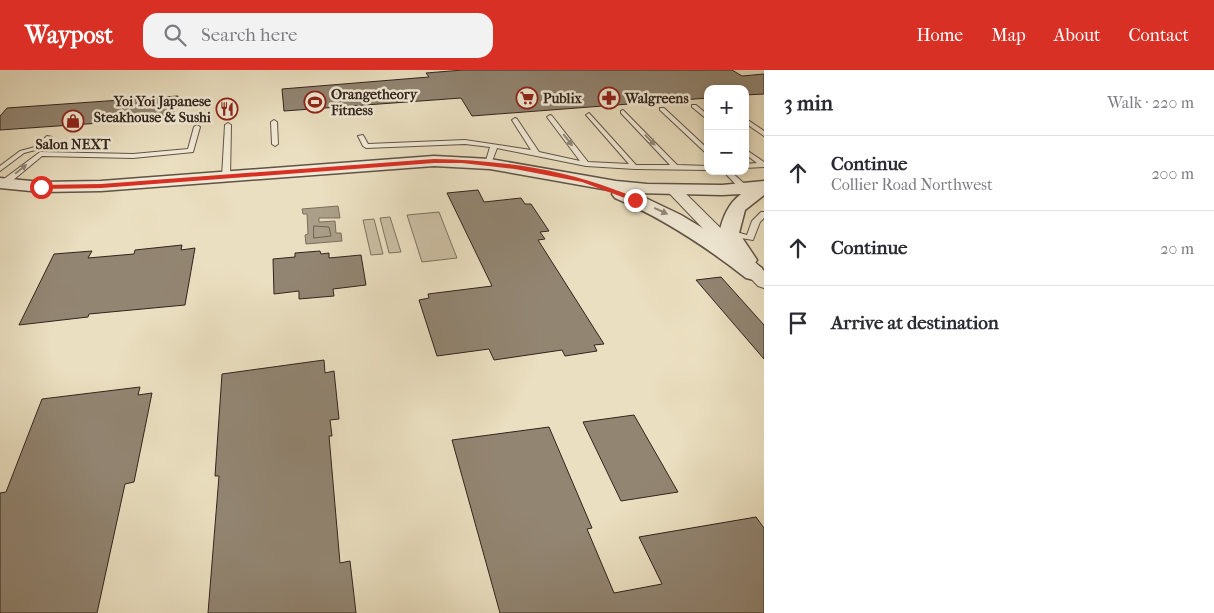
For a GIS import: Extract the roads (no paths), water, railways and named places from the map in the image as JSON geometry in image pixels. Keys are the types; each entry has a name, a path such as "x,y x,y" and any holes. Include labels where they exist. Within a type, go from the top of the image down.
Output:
{"street":[{"path":"1,179 70,187 434,161 585,172 616,186 675,191 764,187"},
{"path":"585,172 702,234 759,277"},
{"path":"759,277 728,233 732,214 742,200 764,187"},
{"path":"675,191 759,277"}],"lane":[{"path":"694,106 704,115"},
{"path":"662,109 704,149"},
{"path":"623,112 676,168"},
{"path":"589,115 636,167"},
{"path":"550,117 585,172"},
{"path":"515,120 536,154"},
{"path":"274,122 275,144"},
{"path":"749,123 764,134"},
{"path":"226,177 228,125"},
{"path":"1,179 22,152 38,151 133,156 191,151 197,127"},
{"path":"361,136 366,146 465,142 494,146 536,154 585,172 636,167 704,168"},
{"path":"1,179 38,151 49,137"},
{"path":"488,164 494,146"},
{"path":"749,154 763,165"},
{"path":"749,166 763,165"},
{"path":"730,175 744,188"},
{"path":"728,233 750,238 756,221 764,214"}],"water":[{"path":"338,206 340,218 319,218 319,222 335,221 336,233 341,233 342,241 306,244 305,235 308,234 307,214 303,214 302,209"}],"place":[{"name":"Publix","path":"527,98"},
{"name":"Walgreens","path":"609,98"},
{"name":"Orangetheory Fitness","path":"315,102"},
{"name":"Yoi Yoi Japanese Steakhouse & Sushi","path":"227,109"},
{"name":"Salon NEXT","path":"73,121"}]}
